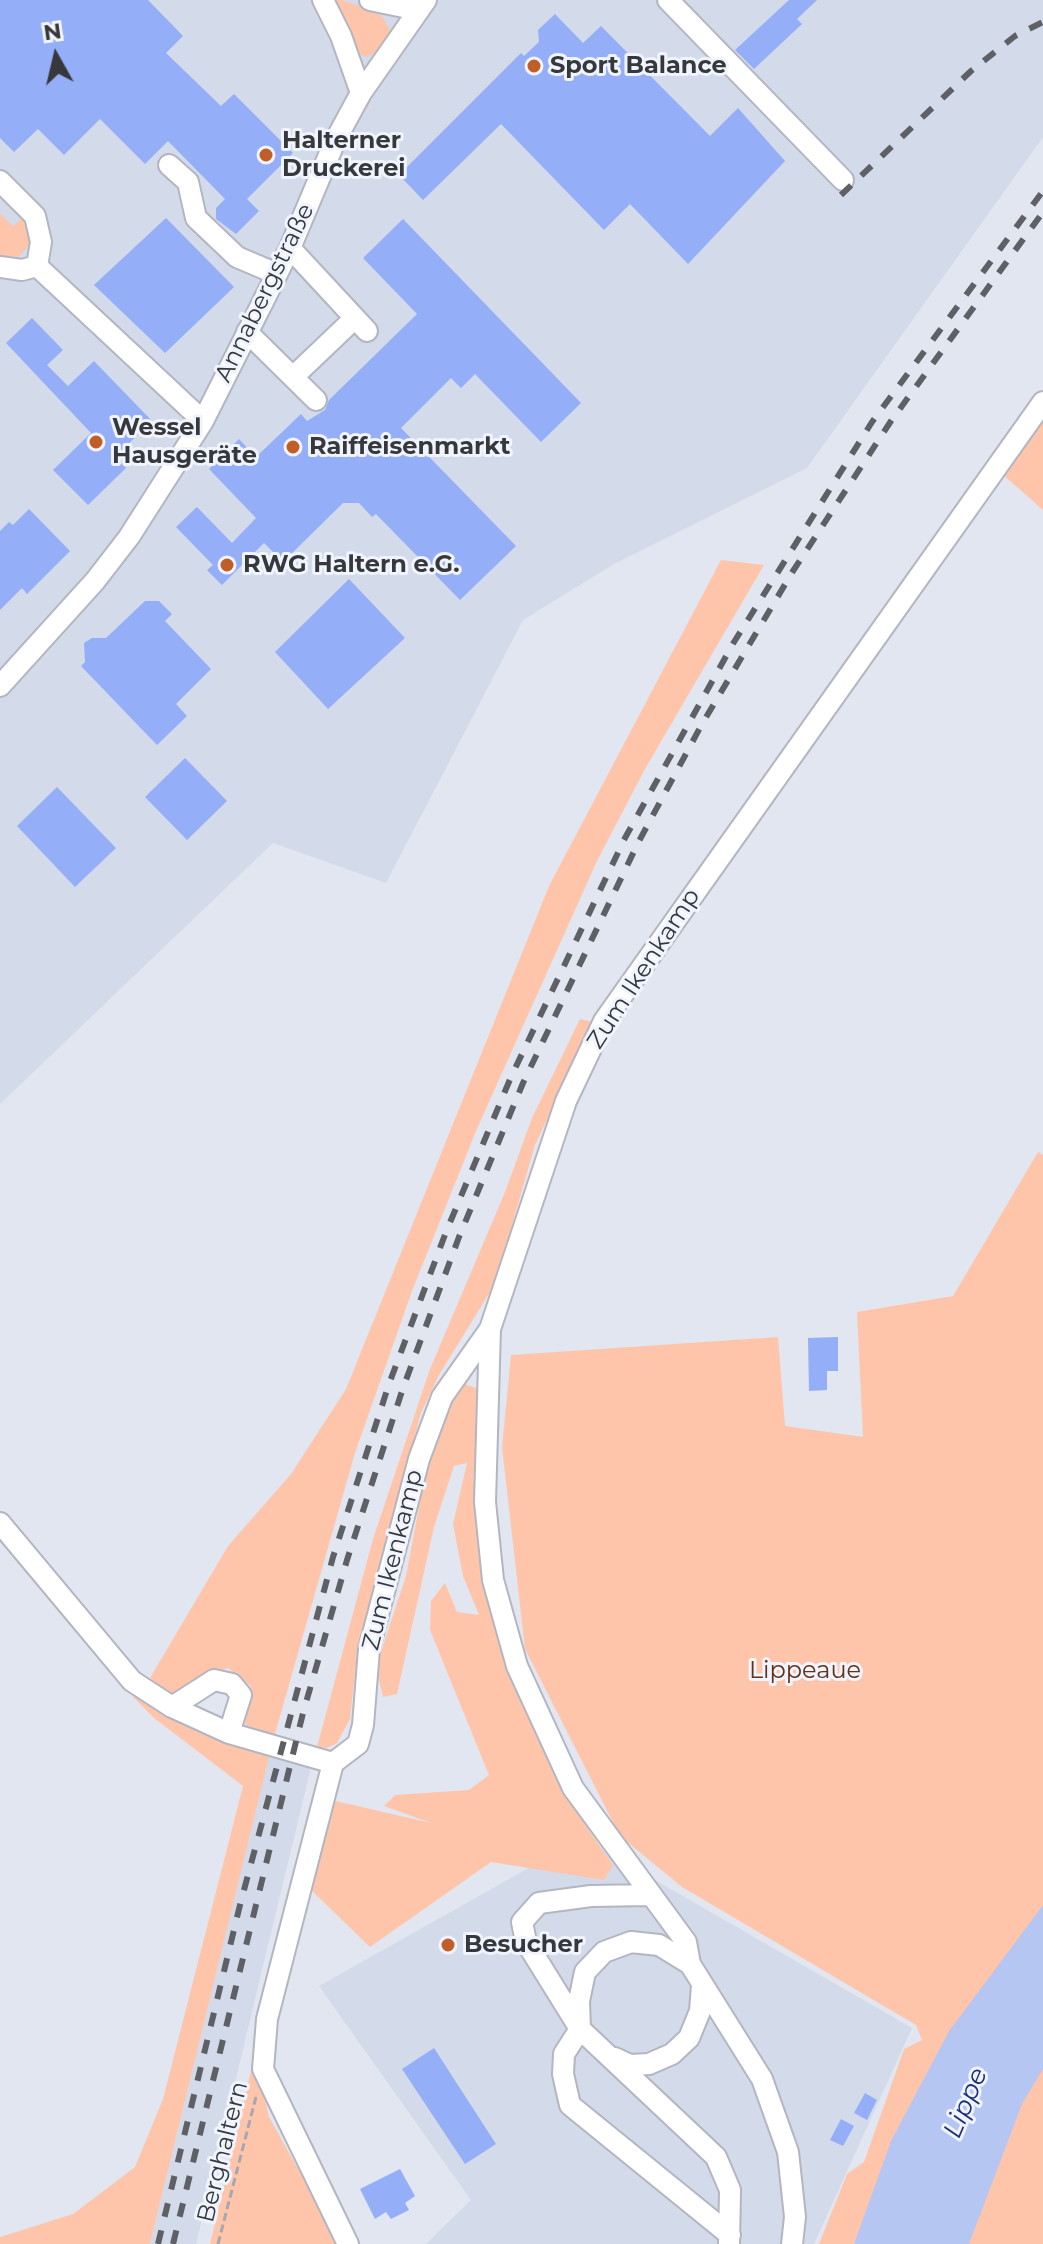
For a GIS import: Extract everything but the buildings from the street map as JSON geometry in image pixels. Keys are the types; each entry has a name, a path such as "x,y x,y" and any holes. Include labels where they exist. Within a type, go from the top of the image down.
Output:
{"street":[{"path":"323,0 341,36 361,93"},
{"path":"370,0 422,5"},
{"path":"668,0 843,180"},
{"name":"Annabergstraße","path":"0,686 95,581 129,537 203,421 290,248 335,141 361,93 422,5"},
{"path":"169,165 188,182 196,218 237,257 277,274"},
{"path":"0,181 35,216 41,242 37,266"},
{"path":"290,248 361,324 293,377"},
{"path":"0,267 22,270 37,266"},
{"path":"37,266 203,421"},
{"path":"247,332 316,400"},
{"name":"Zum Ikenkamp","path":"324,1760 358,1744 363,1725 369,1649 419,1459 442,1397 490,1329 566,1101 604,1021 1043,402"},
{"path":"490,1329 485,1502 493,1580 517,1666 573,1788 648,1895 686,1942 690,1964 762,2079 788,2152 795,2217 792,2244"},
{"path":"0,1523 132,1681 172,1707 229,1733 324,1760 267,2019 263,2069 348,2244"},
{"path":"172,1707 214,1680 232,1684 241,1695 229,1733"},
{"path":"648,1895 591,1896 539,1903 522,1922 526,1942 580,2029 716,2157 730,2190 729,2239"},
{"path":"690,1964 659,1945 631,1942 604,1952 585,1972 579,2001 580,2029 564,2054 563,2074 570,2105 729,2239"},
{"path":"605,2054 630,2065 649,2064 672,2054 689,2038 695,2025 700,2011 702,1985"}],"path":[{"name":"Berghaltern","path":"218,2244 263,2069"}],"shaded area":[{"path":"0,0 1043,0 1043,137 807,468 614,564 523,620 386,883 273,843 0,1104"},
{"path":"269,1756 311,1767 196,2244 150,2244"},
{"path":"582,1838 912,2028 814,2244 426,2244 471,2200 319,1986"}],"green space":[{"path":"327,0 341,0 378,11 390,29 380,52 366,57 359,54"},
{"path":"0,213 13,226 24,217 29,224 32,242 19,256 0,257"},
{"path":"1043,417 1043,510 1001,473"},
{"path":"721,560 764,565 645,769 597,861 476,1131 412,1291 355,1453 273,1741 251,1731 245,1724 251,1686 228,1668 200,1678 172,1695 150,1678 228,1546 291,1474 346,1389 549,886"},
{"path":"580,1019 593,1022 535,1145 495,1284 439,1375 421,1413 357,1654 350,1719 337,1743 327,1748 317,1747 373,1539 430,1369 505,1192 532,1118"},
{"name":"Lippeaue","path":"1038,1152 1043,1155 1043,2244 819,2244 847,2174 864,2162 904,2049 922,2040 916,2025 682,1887 620,1836 525,1649 502,1447 511,1355 778,1337 785,1426 863,1437 857,1312 953,1296"},
{"path":"464,1384 480,1389 482,1545 548,1750 588,1829 613,1865 604,1880 491,1862 370,1947 309,1888 327,1799 431,1823 384,1806 395,1795 469,1790 489,1775 430,1630 431,1601 445,1583 457,1612 479,1615 463,1576 453,1524 467,1463 454,1466 434,1527 397,1694 383,1697 376,1667 406,1576 429,1454 455,1390"},
{"path":"139,1694 271,1749 150,2244 0,2244 0,2237 73,2214 135,2167 163,2099 243,1786 154,1718 133,1697"},
{"path":"255,2054 269,2117 340,2244 210,2244"}],"water":[{"name":"Lippe","path":"1043,1905 1043,2069 1022,2104 969,2244 854,2244 891,2141 949,2031"}],"railway":[{"path":"841,195 971,71 1015,36 1043,22"},
{"path":"158,2244 240,1905 333,1557 389,1384 446,1232 511,1077 625,838 734,642 872,422 1043,191"},
{"path":"173,2244 303,1713 347,1560 403,1388 459,1237 523,1083 638,843 702,724 793,571 891,421 1043,212"}],"place":[{"name":"Sport Balance","path":"534,66"},
{"name":"Halterner Druckerei","path":"266,155"},
{"name":"Wessel Hausgeräte","path":"96,442"},
{"name":"Raiffeisenmarkt","path":"293,447"},
{"name":"RWG Haltern e.G.","path":"227,565"},
{"name":"Besucher","path":"448,1945"}]}
